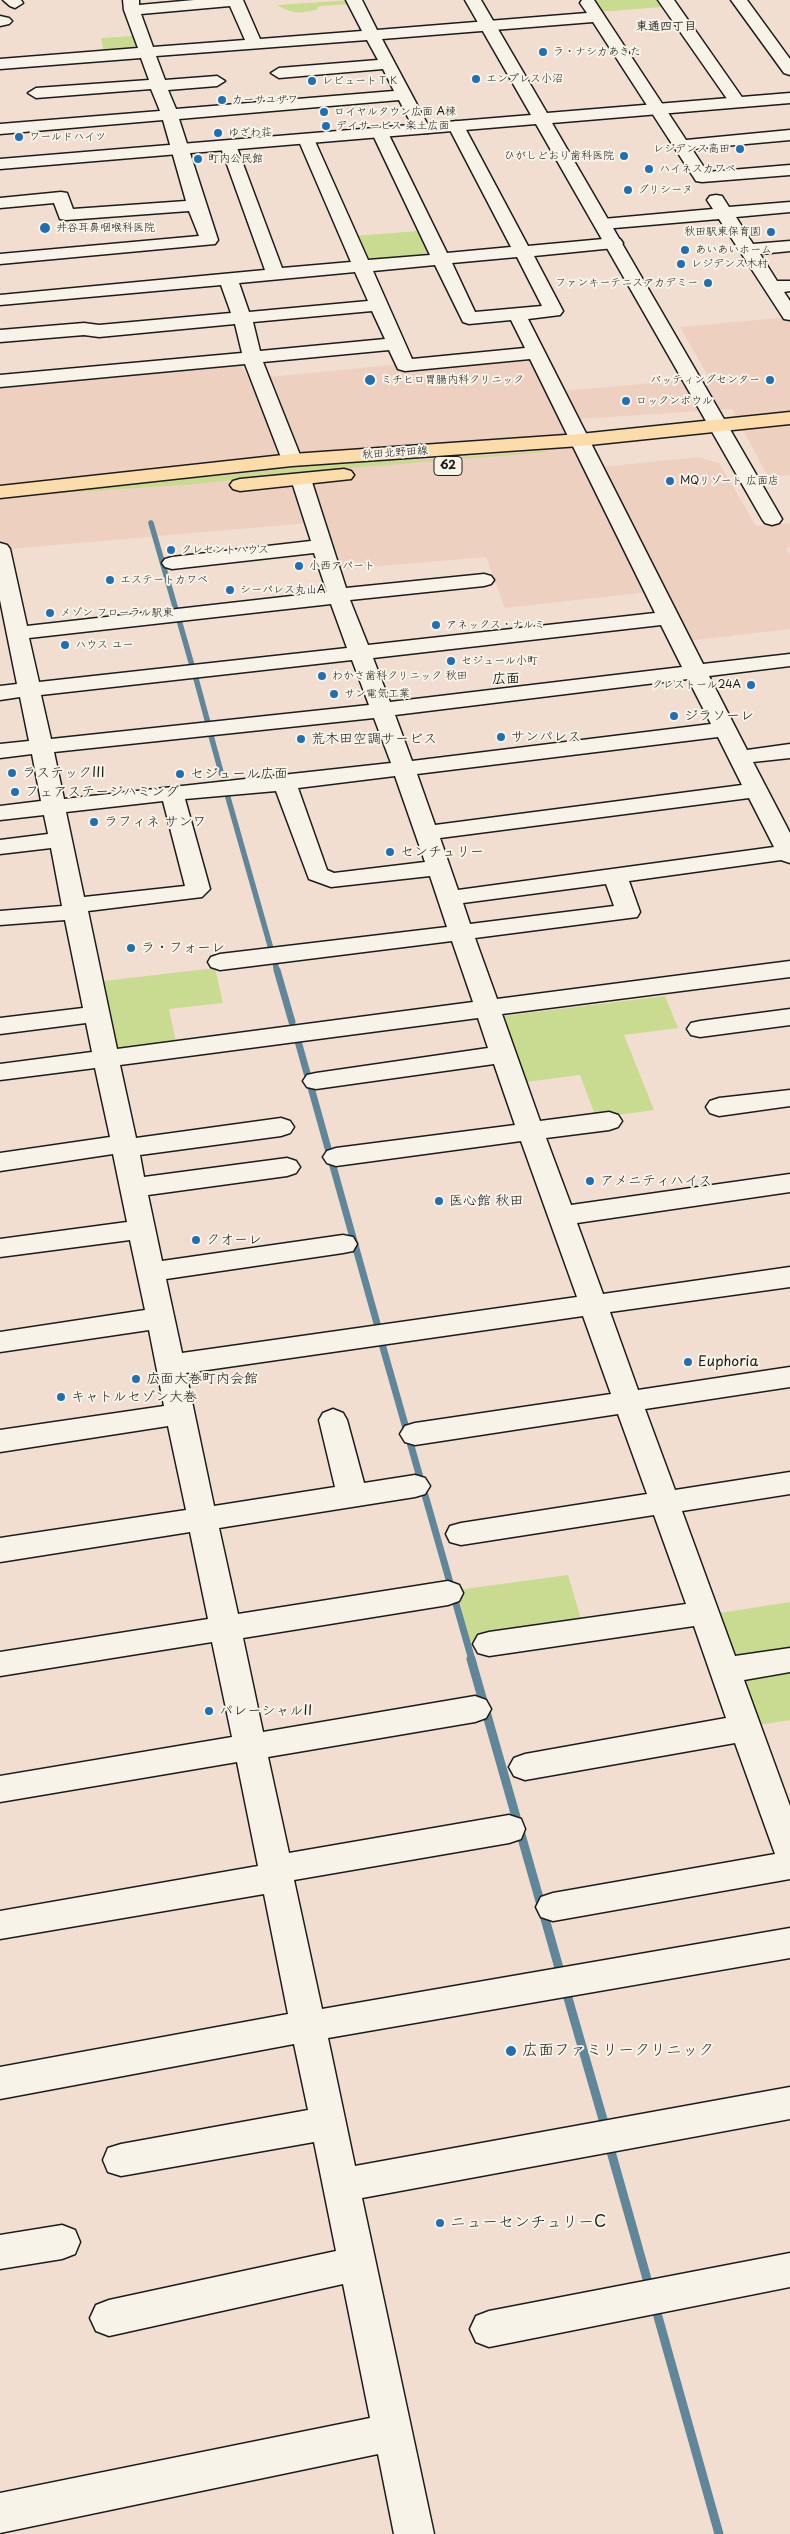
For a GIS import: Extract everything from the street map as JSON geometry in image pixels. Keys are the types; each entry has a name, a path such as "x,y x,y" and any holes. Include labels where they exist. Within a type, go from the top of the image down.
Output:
{"main road":[{"name":"秋田北野田線","path":"0,492 583,447 723,432 790,418"},
{"name":"秋田北野田線","path":"723,432 790,433"},
{"name":"秋田北野田線","path":"0,508 296,470"}],"street":[{"path":"354,0 422,129"},
{"path":"473,0 772,519"},
{"path":"585,0 681,144 748,250 781,286 790,315"},
{"path":"666,0 738,103"},
{"path":"738,0 790,70"},
{"path":"0,259 209,240 178,149 169,114 157,85 131,5 236,1 254,44"},
{"path":"0,64 254,44 295,34 373,35 597,17"},
{"path":"279,73 388,64"},
{"path":"36,93 217,81"},
{"path":"0,129 405,95"},
{"path":"0,164 790,98"},
{"path":"380,132 469,318 554,311 456,126"},
{"path":"681,144 790,135"},
{"path":"306,139 364,266 406,365 537,353"},
{"path":"228,145 276,274"},
{"path":"702,177 790,170"},
{"path":"0,203 61,197 66,215 196,205"},
{"path":"603,224 790,207"},
{"path":"0,300 614,243"},
{"path":"748,250 790,246"},
{"path":"112,248 118,269"},
{"path":"228,278 242,317 252,357 296,470 339,596 404,768 460,933 532,1130 627,1402 726,1670 744,1728 780,1795 790,1851"},
{"path":"0,336 84,329 99,331 379,305"},
{"path":"449,898 789,854 781,822 755,790 741,757 694,671 517,314"},
{"path":"0,381 396,344"},
{"path":"172,563 322,546"},
{"path":"0,549 3,579 30,690 76,908 105,1058 414,2534"},
{"path":"17,633 484,580"},
{"path":"0,693 668,618"},
{"path":"0,751 382,709 790,660"},
{"path":"0,814 172,793 285,783 726,729"},
{"path":"741,757 790,751"},
{"path":"285,783 317,874 332,880 439,868"},
{"path":"427,833 755,790"},
{"path":"0,918 194,892 198,889 172,793"},
{"path":"0,847 61,840"},
{"path":"220,962 628,912 616,877"},
{"path":"0,1072 790,969"},
{"path":"0,1026 96,1014"},
{"path":"700,1029 790,1017"},
{"path":"316,1081 503,1054"},
{"path":"719,1107 790,1098"},
{"path":"336,1157 608,1121"},
{"path":"0,1162 281,1127"},
{"path":"133,1188 287,1167"},
{"path":"561,1216 790,1183"},
{"path":"0,1248 141,1229"},
{"path":"150,1272 343,1244"},
{"path":"170,1365 594,1306 790,1276"},
{"path":"0,1342 160,1318"},
{"path":"415,1434 790,1377"},
{"path":"0,1441 180,1414"},
{"path":"333,1420 352,1495"},
{"path":"461,1534 790,1483"},
{"path":"0,1550 415,1486"},
{"path":"0,1664 448,1593"},
{"path":"489,1644 703,1612"},
{"path":"726,1670 790,1660"},
{"path":"0,1789 250,1745 475,1709"},
{"path":"525,1767 744,1728"},
{"path":"0,1925 509,1829"},
{"path":"553,1907 790,1865"},
{"path":"0,2083 309,2026 790,1943"},
{"path":"341,2185 790,2103"},
{"path":"121,2160 328,2123"},
{"path":"0,2252 62,2242"},
{"path":"109,2318 357,2264"},
{"path":"489,2328 790,2270"},
{"path":"0,2513 393,2432"}],"shaded area":[{"path":"790,317 790,475 768,477 732,409 564,420 649,592 505,608 486,557 335,570 321,522 8,549 0,567 0,383 239,360 249,379 541,350 560,391 709,378 680,327"},
{"path":"699,457 719,463 756,526 790,523 790,547 786,548 790,555 790,629 687,641 601,467"}],"green space":[{"path":"351,0 353,4 320,6 317,10 301,12 289,11 277,5"},
{"path":"590,0 658,0 663,7 598,12"},
{"path":"133,36 136,48 129,51 104,53 101,38"},
{"path":"417,231 427,253 420,257 374,260 363,257 355,236"},
{"path":"548,452 314,471 197,484 32,495 352,462 435,459"},
{"path":"215,968 223,1003 169,1009 177,1047 117,1053 104,981"},
{"path":"665,996 678,1028 624,1035 654,1110 596,1118 580,1075 526,1082 503,1016"},
{"path":"568,1575 583,1626 469,1642 457,1590"},
{"path":"790,1602 790,1720 752,1726 713,1614"}],"waterway":[{"path":"151,523 176,610"},
{"path":"179,620 193,669"},
{"path":"195,675 208,723"},
{"path":"210,732 224,783"},
{"path":"227,794 271,949"},
{"path":"274,959 277,971"},
{"path":"277,970 292,1022"},
{"path":"298,1041 378,1327"},
{"path":"382,1344 472,1660"},
{"path":"471,1659 561,1975"},
{"path":"566,1991 604,2123"},
{"path":"610,2148 647,2279"},
{"path":"655,2306 719,2534"}],"place":[{"name":"ラ・ナシカあきた","path":"543,52"},
{"name":"エンプレス小沼","path":"476,79"},
{"name":"レピュートＴＫ","path":"312,81"},
{"name":"カーサユザワ","path":"222,100"},
{"name":"ロイヤルタウン広面 A棟","path":"324,112"},
{"name":"デイサービス 楽土広面","path":"326,126"},
{"name":"ゆざわ荘","path":"218,133"},
{"name":"ワールドハイツ","path":"19,137"},
{"name":"レジデンス高田","path":"740,149"},
{"name":"ひがしどおり歯科医院","path":"624,156"},
{"name":"町内公民館","path":"198,159"},
{"name":"ハイネスカワベ","path":"649,169"},
{"name":"グリシーヌ","path":"628,190"},
{"name":"井谷耳鼻咽喉科医院","path":"45,228"},
{"name":"秋田駅東保育園","path":"771,232"},
{"name":"あいあいホーム","path":"685,250"},
{"name":"レジデンス木村","path":"681,264"},
{"name":"ファンキーテニスアカデミー","path":"708,283"},
{"name":"ミチヒロ胃腸内科クリニック","path":"370,380"},
{"name":"バッティングセンター","path":"770,380"},
{"name":"ロックンボウル","path":"626,401"},
{"name":"MQリゾート 広面店","path":"670,481"},
{"name":"クレセントハウス","path":"171,550"},
{"name":"小西アパート","path":"299,566"},
{"name":"エステートカワベ","path":"110,580"},
{"name":"シーパレス丸山A","path":"230,590"},
{"name":"メゾン フローラル駅東","path":"50,613"},
{"name":"アネックス・ナルミ","path":"436,625"},
{"name":"ハウス ユー","path":"65,645"},
{"name":"セジュール小町","path":"451,661"},
{"name":"わかさ歯科クリニック 秋田","path":"322,676"},
{"name":"クレストール24A","path":"751,685"},
{"name":"サン電気工業","path":"334,694"},
{"name":"ジラソーレ","path":"674,716"},
{"name":"サンパレス","path":"501,737"},
{"name":"荒木田空調サービス","path":"301,739"},
{"name":"ラステックIII","path":"12,773"},
{"name":"セジュール広面","path":"180,774"},
{"name":"フェアステージハミング","path":"15,792"},
{"name":"ラフィネ サンワ","path":"94,822"},
{"name":"センチュリー","path":"390,852"},
{"name":"ラ・フォーレ","path":"131,948"},
{"name":"アメニティハイス","path":"590,1181"},
{"name":"医心館 秋田","path":"439,1201"},
{"name":"クオーレ","path":"196,1240"},
{"name":"Euphoria","path":"688,1362"},
{"name":"広面大巻町内会館","path":"136,1379"},
{"name":"キャトルセゾン大巻","path":"61,1397"},
{"name":"パレーシャルII","path":"209,1711"},
{"name":"広面ファミリークリニック","path":"511,2051"},
{"name":"ニューセンチュリーC","path":"440,2223"}],"district":[{"name":"東通四丁目","path":"666,27"},
{"name":"広面","path":"506,679"}]}
